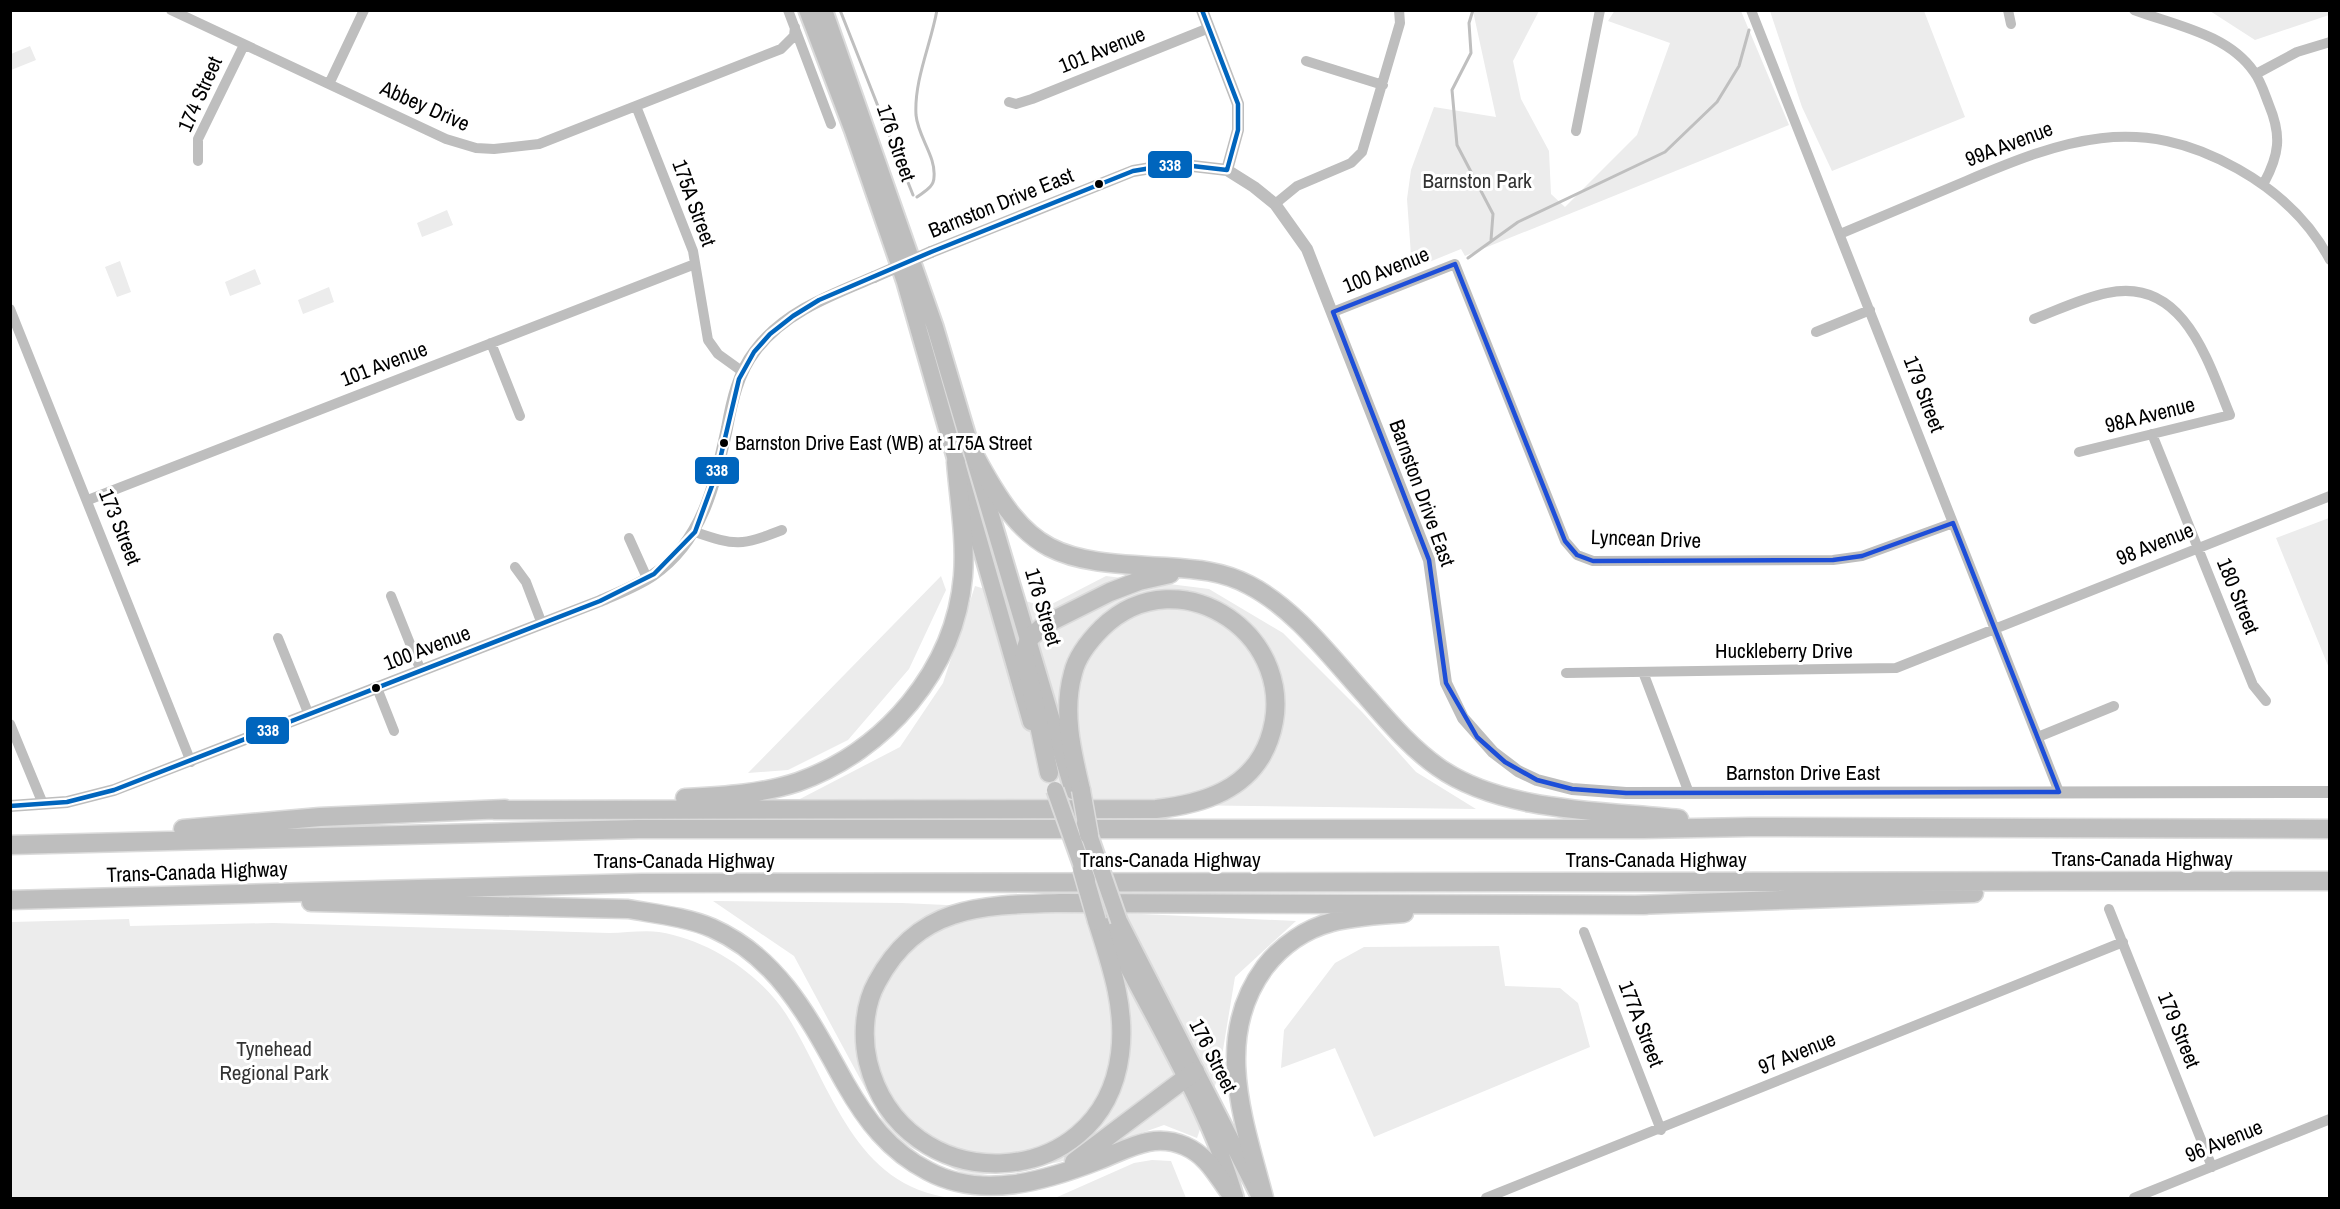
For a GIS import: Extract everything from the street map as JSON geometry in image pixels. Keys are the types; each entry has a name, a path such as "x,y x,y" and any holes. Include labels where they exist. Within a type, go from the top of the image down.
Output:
{"highway":[{"name":"176 Street","path":"807,10 853,131 897,260 1015,669 1082,869"},
{"name":"176 Street","path":"824,10 915,265 1077,790"},
{"path":"975,456 998,499 1012,517 1050,549 1078,559 1106,563 1204,569 1229,576 1266,596 1298,623 1400,734 1439,768 1465,781 1494,793 1525,801 1750,827"},
{"path":"12,845 320,817 494,810 751,792 797,782 824,771 858,752 887,728 912,701 929,677 953,624 963,578 964,543 956,462"},
{"path":"1052,782 1024,654 1029,639 1038,628 1110,592 1162,575 1204,569"},
{"path":"494,810 1156,809 1187,806 1210,799 1251,771 1268,744 1275,712 1274,683 1265,658 1249,634 1227,616 1205,605 1176,600 1147,603 1116,616 1105,625 1078,658 1070,689 1068,725 1077,790 1089,835"},
{"name":"Trans-Canada Highway","path":"12,845 638,829 1619,830 1750,827 2330,829"},
{"name":"176 Street","path":"1089,835 1107,922 1190,1075 1262,1198"},
{"path":"1082,869 1107,922 1117,990 1121,1036 1118,1064 1109,1091 1086,1127 1064,1144 1041,1156 1015,1163 987,1164 963,1161 935,1151 896,1119 872,1079 866,1055 865,1034 870,999 882,972 900,947 925,927 959,911 1018,904 1060,903 1647,905"},
{"name":"Trans-Canada Highway","path":"10,900 642,883 2330,881"},
{"path":"1262,1198 1239,1097 1235,1058 1236,1037 1245,999 1271,960 1287,944 1309,931 1352,918 1409,913 1884,898 2178,882"},
{"path":"180,894 331,903 628,909 666,915 712,928 765,962 784,983 801,1005 863,1113 899,1153 930,1173 973,1185 1021,1184 1100,1160 1137,1143 1160,1140 1186,1146 1205,1159 1215,1169 1234,1198"},
{"name":"176 Street","path":"1190,1075 1227,1170 1234,1198"},
{"path":"1049,1177 1091,1151 1190,1075"}],"street":[{"name":"Abbey Drive","path":"171,10 446,139 476,148 510,149 539,144 786,46 794,36 795,27"},
{"path":"329,84 364,10"},
{"path":"788,10 831,124"},
{"path":"1202,10 1238,104 1238,130 1227,170"},
{"path":"1275,204 1297,186 1351,163 1362,152 1400,23 1399,10"},
{"path":"1576,131 1600,10"},
{"name":"179 Street","path":"1751,10 2059,792"},
{"path":"2008,10 2012,24"},
{"path":"2134,10 2225,44 2239,54 2256,74 2277,124 2279,136 2277,155 2264,183"},
{"name":"101 Avenue","path":"1009,102 1016,104 1032,99 1209,28"},
{"path":"2256,74 2297,52 2330,42"},
{"name":"174 Street","path":"198,161 198,139 244,45"},
{"path":"1306,61 1383,85"},
{"name":"175A Street","path":"636,106 693,251 708,339 718,354 743,372"},
{"name":"99A Avenue","path":"1840,234 2052,147 2091,140 2140,137 2189,147 2217,157 2264,183 2304,221 2330,260"},
{"name":"Barnston Drive East","path":"675,555 695,531 717,472 730,411 743,372 754,352 770,334 793,316 819,300 931,252 1134,171 1176,164 1227,170 1275,204 1307,249 1429,560 1446,683 1463,718 1493,753 1518,771 1537,780 1581,790 1689,793 2330,792"},
{"name":"101 Avenue","path":"88,500 695,264"},
{"name":"100 Avenue","path":"1333,312 1455,264"},
{"name":"Lyncean Drive","path":"1455,264 1565,541 1576,555 1593,561 1833,561 1862,556 1953,523"},
{"name":"98A Avenue","path":"2034,319 2109,292 2129,291 2155,298 2178,313 2194,333 2230,416 2079,452"},
{"name":"173 Street","path":"10,309 191,762"},
{"path":"1816,332 1870,310"},
{"path":"491,343 520,416"},
{"name":"180 Street","path":"2152,434 2253,685 2266,701"},
{"name":"98 Avenue","path":"1995,628 2330,496"},
{"path":"695,531 736,544 749,543 782,530"},
{"path":"629,538 647,578"},
{"name":"100 Avenue","path":"10,806 43,804 95,795 191,762 600,601 647,578 675,555"},
{"path":"515,567 525,582 542,624"},
{"path":"391,596 421,671"},
{"name":"Huckleberry Drive","path":"1566,673 1889,670 1995,628"},
{"path":"278,638 309,715"},
{"path":"1643,672 1689,793"},
{"path":"377,688 394,731"},
{"path":"2038,737 2114,706"},
{"path":"10,723 43,804"},
{"name":"179 Street","path":"2109,909 2212,1167"},
{"name":"177A Street","path":"1584,932 1661,1130"},
{"name":"97 Avenue","path":"1486,1198 1661,1130 2123,942"},
{"name":"96 Avenue","path":"2134,1198 2330,1119"}],"highlighted area":[{"path":"1455,264 1565,541 1577,555 1593,561 1833,560 1862,556 1953,523 2059,792 1626,793 1572,789 1537,780 1505,762 1477,737 1446,683 1429,560 1333,312"}],"green space":[{"name":"Barnston Park","path":"1615,10 1741,11 1789,125 1465,256 1461,249 1412,269 1407,199 1411,170 1434,107 1496,117 1473,11 1539,11 1513,61 1521,99 1549,151 1551,194 1565,207 1637,135 1670,43 1608,21"},
{"path":"2329,10 2329,15 2255,40 2210,11"},
{"path":"1770,11 1924,11 1965,117 1832,171 1802,107"},
{"path":"30,46 36,60 11,70 11,54"},
{"path":"447,210 453,225 422,237 417,223"},
{"path":"120,261 131,292 117,297 105,267"},
{"path":"255,269 261,284 230,296 225,282"},
{"path":"329,287 334,302 303,314 298,300"},
{"path":"2330,518 2329,668 2276,538"},
{"path":"941,576 946,590 909,669 848,740 788,770 748,773"},
{"path":"1106,576 1209,589 1283,633 1363,713 1416,772 1476,809 798,800 900,747 943,683 975,586 1046,607"},
{"path":"713,901 902,903 1296,921 1235,977 1219,1074 1197,1138 1164,1125 1060,1162 970,1177 892,1138 794,956"},
{"name":"Tynehead Regional Park","path":"129,919 130,926 273,923 609,933 653,931 696,942 730,960 775,999 786,1014 849,1128 868,1153 891,1174 918,1190 952,1198 11,1198 11,922"},
{"path":"1499,946 1505,986 1560,988 1578,1003 1590,1047 1374,1137 1335,1048 1281,1068 1284,1030 1335,963 1364,947"},
{"path":"1152,1160 1171,1161 1186,1198 1055,1198 1134,1163"}],"waterway":[{"path":"840,10 913,195"},
{"path":"917,197 926,191 934,180 932,162 917,123 916,102 920,75 937,10"},
{"path":"1473,10 1469,23 1471,53 1452,90 1457,145 1493,214 1491,240"},
{"path":"1468,258 1518,222 1665,152 1717,102 1739,66 1749,30"}],"transit line":[{"name":"338","path":"10,806 67,802 114,790 600,601 654,574 695,532 717,472 739,379 754,352 770,334 793,316 819,300 931,252 1133,171 1175,164 1227,170 1238,130 1238,104 1202,10"}],"place":[{"name":"Barnston Drive East (WB) at 175A Street","path":"724,443"}]}
